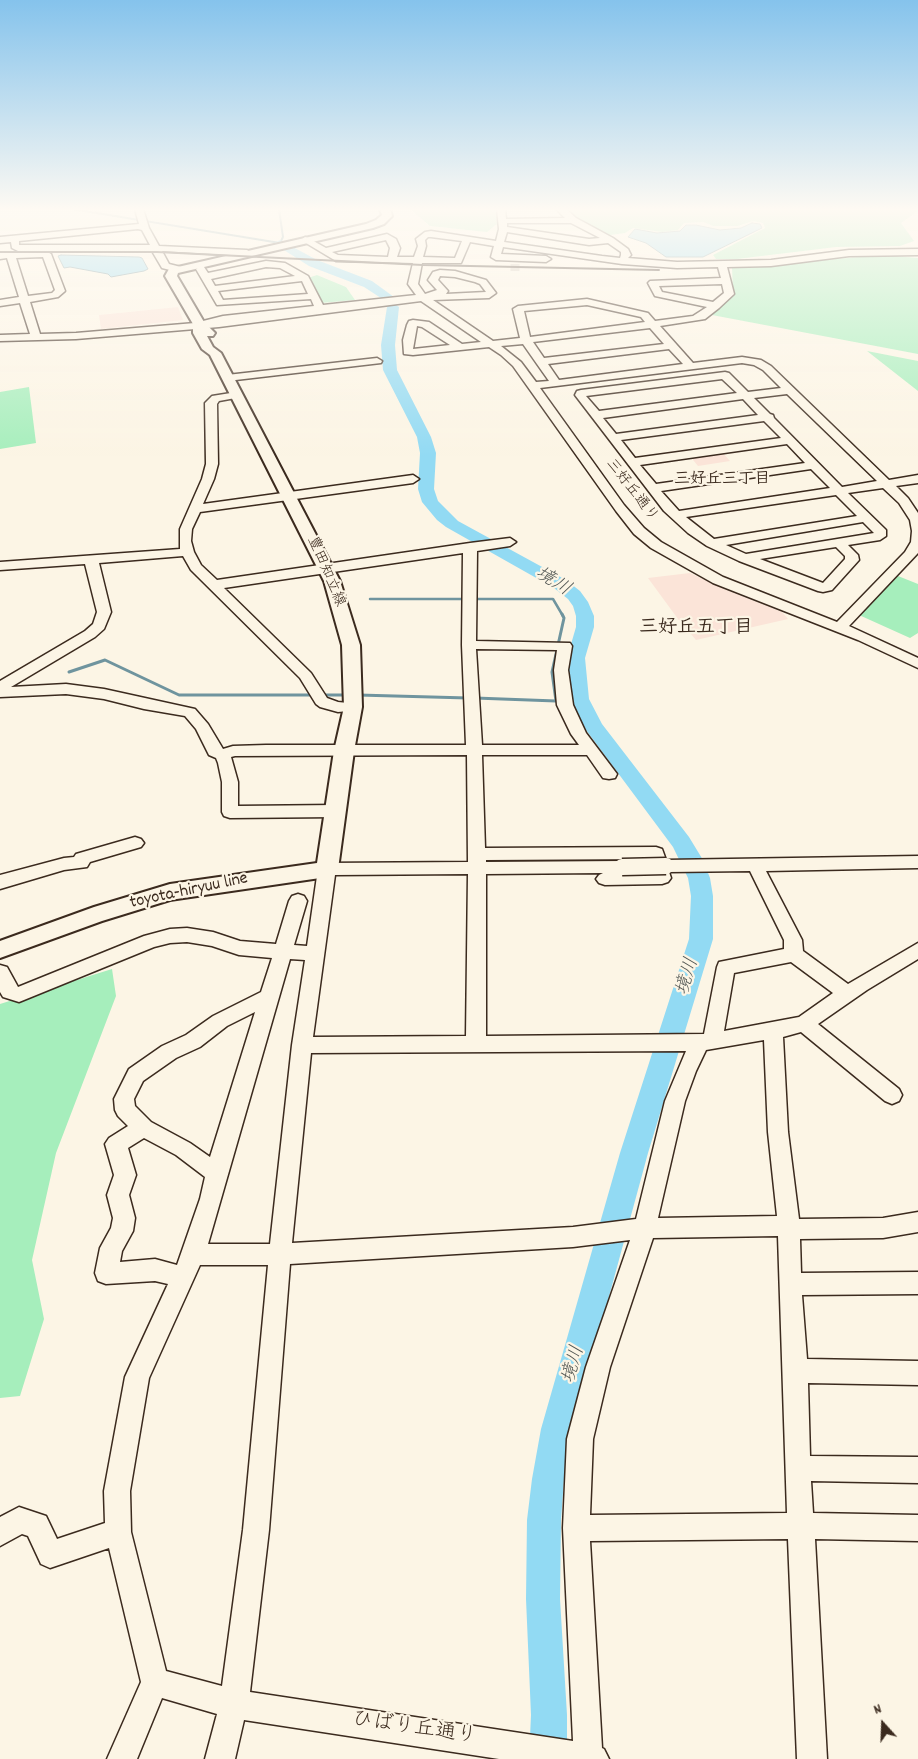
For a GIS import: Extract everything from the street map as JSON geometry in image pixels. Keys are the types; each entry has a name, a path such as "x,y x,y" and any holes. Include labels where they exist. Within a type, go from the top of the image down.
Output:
{"main road":[{"path":"180,291 199,324"},
{"name":"豊田知立線","path":"199,324 199,333 208,349 215,354 290,496 326,568 340,603 351,645 353,707 344,751 336,811"},
{"path":"327,869 336,811"},
{"name":"toyota-hiryuu line","path":"0,950 94,915 170,892 248,879 327,869"}],"street":[{"path":"20,291 36,337"},
{"path":"0,303 55,295 60,291"},
{"path":"213,291 222,304 314,296"},
{"path":"312,291 321,310"},
{"path":"418,291 423,298"},
{"path":"199,324 222,319 411,301 438,294 442,291"},
{"path":"423,298 490,295 490,291"},
{"path":"657,291 658,294 716,306"},
{"path":"460,347 425,324 413,323 412,325 408,352 460,347 491,343 526,340 694,319 701,317 716,306 729,294 729,291"},
{"name":"三好丘通り","path":"423,298 491,343 517,364 620,508 650,540 709,576 876,642 918,664"},
{"path":"556,383 526,340 517,311 583,302 644,315 690,366"},
{"path":"229,322 231,326 237,327 404,309"},
{"path":"0,338 85,335 229,322 321,310"},
{"path":"541,362 672,346"},
{"path":"533,386 748,360 761,364 887,483 909,508 916,520 918,542 911,554 840,628"},
{"path":"226,378 377,361"},
{"path":"744,558 880,536 882,533 726,375 581,393 580,395 613,438 676,515 712,543 744,558 823,588 827,587 852,560 839,543"},
{"path":"596,415 789,390"},
{"path":"237,395 216,398 211,403 212,464 208,479 185,536 187,552 190,559 214,585 306,676 321,701 338,707 353,707"},
{"path":"613,438 769,417"},
{"path":"633,462 791,440"},
{"path":"653,488 814,465"},
{"path":"195,509 413,479"},
{"path":"676,515 918,479"},
{"path":"712,543 866,518"},
{"path":"214,585 507,542"},
{"path":"473,547 469,645 476,786 476,1043"},
{"path":"0,566 187,552"},
{"path":"0,687 90,634 99,626 104,612 91,559"},
{"path":"469,645 565,646 561,670 563,695 569,716 609,774"},
{"path":"0,692 66,689 104,694 144,704 190,712 204,727 215,751 222,755 226,763 230,782 230,812 336,811"},
{"path":"222,755 233,751 591,750"},
{"path":"0,884 5,880 58,866 81,864 82,858 135,843"},
{"path":"656,853 662,878 477,868 656,853"},
{"path":"220,1759 234,1704 256,1530 280,1254 302,1045 327,869 918,862"},
{"path":"758,872 793,940 794,954"},
{"path":"122,1759 156,1682 118,1532 117,1491 137,1377 193,1255 298,900"},
{"path":"0,972 10,992 19,995 126,950 170,936 188,935 204,937 239,948 314,954"},
{"path":"302,1045 702,1042 773,1031 804,1024 918,950"},
{"path":"589,1758 576,1528 580,1439 598,1367 637,1230 672,1124 676,1101 686,1071 702,1042 726,967 794,954 848,994"},
{"path":"216,1173 183,1149 144,1128 125,1110 124,1099 136,1075 169,1052 192,1041 220,1021 268,997"},
{"path":"804,1024 892,1095"},
{"path":"773,1031 778,1132 789,1238 796,1371 800,1526 812,1759"},
{"path":"144,1128 116,1144 125,1174 118,1195 124,1218 122,1231 111,1248 106,1273 155,1270 182,1278"},
{"path":"789,1238 883,1228 918,1222"},
{"path":"193,1255 280,1254 586,1235 637,1230 777,1226 789,1238"},
{"path":"790,1284 918,1283"},
{"path":"796,1371 918,1373"},
{"path":"798,1468 918,1470"},
{"path":"0,1533 19,1520 37,1525 50,1555 118,1532"},
{"path":"576,1528 800,1526 918,1528"},
{"name":"ひばり丘通り","path":"156,1682 234,1704 509,1750 589,1758"}],"shaded area":[{"path":"178,307 183,320 101,329 99,315"},
{"path":"721,451 730,461 698,466 689,455"},
{"path":"690,573 782,612 788,619 696,640 648,578"}],"green space":[{"path":"315,291 349,291 355,300 321,303"},
{"path":"733,291 918,291 918,354 712,315"},
{"path":"867,351 918,361 918,391"},
{"path":"29,387 36,443 0,449 0,392"},
{"path":"898,576 918,584 918,633 910,638 859,615"},
{"path":"112,969 116,996 56,1153 32,1260 44,1319 20,1396 0,1398 0,1004"}],"waterway":[{"name":"境川","path":"379,291 388,297"},
{"name":"境川","path":"393,307 388,345 390,370 424,437 428,453 426,489 430,502 452,524 560,584 574,595 582,606 585,616 585,627 576,658 579,699 593,726 681,842 692,860 699,878 702,896 701,939 634,1153 557,1429 548,1479 544,1520 543,1599 549,1715 548,1759"},
{"path":"370,599 465,599"},
{"path":"472,599 553,599 563,616"},
{"path":"475,698 556,701 552,672 563,616"},
{"path":"69,672 105,660 179,695 313,695"},
{"path":"320,695 348,695"},
{"path":"358,695 468,698"}],"district":[{"name":"三好丘三丁目","path":"722,481"},
{"name":"三好丘五丁目","path":"696,629"}]}
